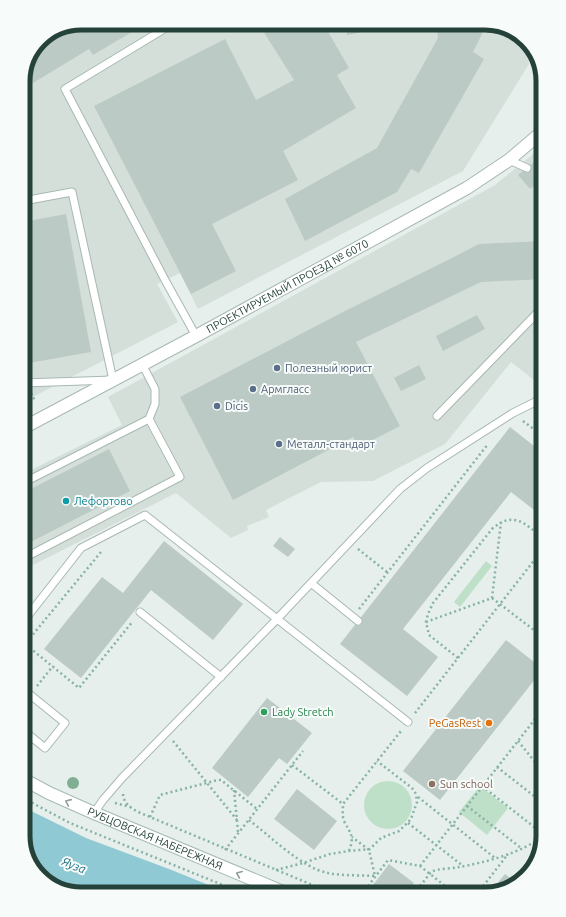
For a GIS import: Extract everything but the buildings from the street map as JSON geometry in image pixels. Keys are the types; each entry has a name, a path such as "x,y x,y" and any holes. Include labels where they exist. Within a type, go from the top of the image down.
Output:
{"street":[{"name":"ПРОЕКТИРУЕМЫЙ ПРОЕЗД № 6070","path":"30,424 196,336 467,188 509,160 536,138"},
{"name":"РУБЦОВСКАЯ НАБЕРЕЖНАЯ","path":"30,783 94,813 271,887"}],"lane":[{"path":"162,30 65,89 196,336"},
{"path":"509,160 527,168"},
{"path":"30,200 72,192 113,380 30,383"},
{"path":"437,416 536,314"},
{"path":"30,479 149,419 156,404 155,389 142,364"},
{"path":"94,813 112,789 277,619 349,542 411,480 513,413 536,402"},
{"path":"30,555 180,478 149,419"},
{"path":"30,613 81,548 145,515 408,722"},
{"path":"311,583 356,618"},
{"path":"140,612 221,677"},
{"path":"30,695 65,723 45,748 30,736"}],"path":[{"path":"513,413 536,431"},
{"path":"356,618 387,572 488,443"},
{"path":"458,658 429,635 426,622 433,603 492,529 501,522 513,519 519,520 536,533"},
{"path":"492,598 501,522"},
{"path":"349,542 387,572"},
{"path":"30,638 102,550"},
{"path":"349,851 352,843 352,836 344,820 343,804 536,558"},
{"path":"492,598 536,632"},
{"path":"426,622 492,598"},
{"path":"30,648 79,688 140,612"},
{"path":"30,695 53,666"},
{"path":"420,866 536,718"},
{"path":"166,733 237,820"},
{"path":"518,741 536,764"},
{"path":"214,863 303,751"},
{"path":"377,761 412,788 417,796 496,858"},
{"path":"292,765 343,804"},
{"path":"497,767 536,798"},
{"path":"150,817 160,795 220,780 258,809"},
{"path":"482,786 536,828"},
{"path":"123,790 124,801 130,807 150,817 317,887"},
{"path":"234,790 238,832"},
{"path":"275,870 330,854 369,850 382,838 399,831 408,823 416,808 417,796"},
{"path":"30,802 70,823 228,887"},
{"path":"467,806 522,848"},
{"path":"249,820 303,863 314,869 329,873 375,876"},
{"path":"408,823 463,866"},
{"path":"352,836 369,850 375,876"},
{"path":"419,887 429,874 434,871 496,858 509,854 536,841"},
{"path":"483,887 509,854"},
{"path":"367,887 388,860 420,866 446,887"}],"shaded area":[{"path":"81,30 489,30 508,35 519,43 527,52 529,64 463,171 198,309 180,273 157,284 178,322 30,398 30,77 34,61 39,52 52,39 61,34"},
{"path":"536,152 536,382 511,362 445,444 373,481 321,482 266,510 269,517 247,526 248,530 231,538 176,493 30,566 30,471 122,425 108,397 495,185"}],"green space":[{"path":"486,561 492,566 460,607 454,602"},
{"path":"388,781 397,783 405,788 410,796 412,805 410,814 405,822 397,827 388,829 379,827 371,822 366,814 364,805 366,796 371,788 379,783"},
{"path":"480,786 508,808 487,835 459,812"}],"water":[{"name":"Яуза","path":"30,810 86,838 214,887 77,887 58,882 43,870 35,859 31,846"}],"place":[{"name":"Полезный юрист","path":"277,368"},
{"name":"Армгласс","path":"253,389"},
{"name":"Dicis","path":"217,406"},
{"name":"Металл-стандарт","path":"279,444"},
{"name":"Лефортово","path":"66,501"},
{"name":"Lady Stretch","path":"264,712"},
{"name":"PeGasRest","path":"489,723"},
{"name":"Sun school","path":"432,784"}]}
